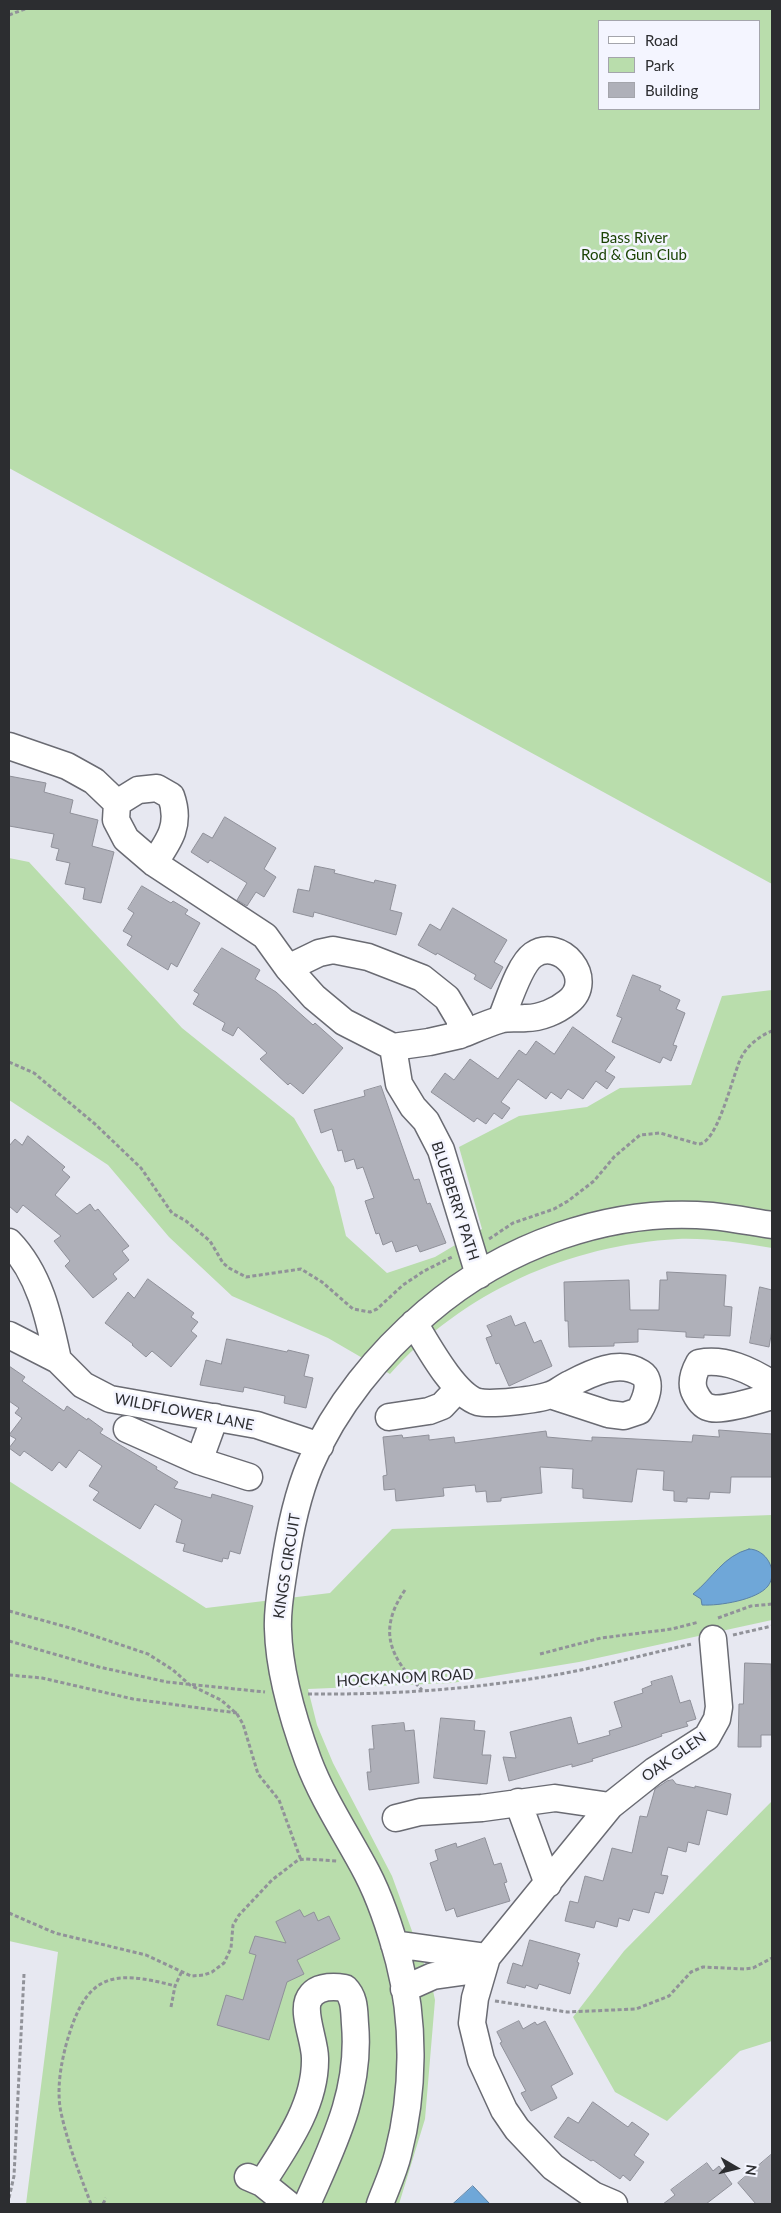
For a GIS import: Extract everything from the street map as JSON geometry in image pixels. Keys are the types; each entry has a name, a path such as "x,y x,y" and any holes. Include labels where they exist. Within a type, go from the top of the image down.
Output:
{"street":[{"path":"9,746 67,766 94,781 117,803 116,820 126,839 154,863 265,936 288,968 314,997 344,1022 393,1047 460,1035 501,1019"},
{"path":"117,803 138,790 157,788 171,796 176,810 174,824 169,842 154,863"},
{"path":"288,968 319,953 333,950 368,957 422,978 448,998 460,1020 460,1035"},
{"name":"BLUEBERRY PATH","path":"393,1047 399,1084 413,1107 426,1121 441,1150 479,1275"},
{"name":"KINGS CIRCUIT","path":"380,2204 398,2156 411,2085 404,1989 394,1944 384,1915 362,1866 330,1808 308,1761 281,1663 277,1627 280,1597 296,1507 310,1465 338,1413 371,1368 414,1323 450,1292 514,1255 571,1231 647,1217 710,1216 772,1225"},
{"path":"9,1242 33,1276 47,1309 58,1360"},
{"path":"414,1323 452,1382 477,1402 510,1402 550,1396"},
{"name":"WILDFLOWER LANE","path":"9,1335 58,1360 83,1385 110,1399 257,1425 320,1446"},
{"path":"772,1384 758,1375 730,1364 713,1360 699,1363 694,1371 692,1387 699,1401 711,1408 733,1406 772,1396"},
{"path":"389,1417 429,1411 442,1406 458,1388"},
{"path":"200,1461 215,1417"},
{"path":"127,1429 200,1461 249,1477"},
{"name":"OAK GLEN","path":"614,2204 593,2195 553,2167 517,2129 504,2110 481,2060 472,2023 475,1998 485,1963 610,1806 654,1770 707,1737 713,1728 717,1719 719,1701 710,1626"},
{"path":"396,1818 420,1812 482,1808 555,1798 610,1806"},
{"path":"518,1802 548,1884"},
{"path":"394,1944 485,1963"},
{"path":"404,1989 433,1976 485,1963"},
{"path":"288,2204 255,2180 292,2134 312,2083 315,2056 308,2016 308,2002 319,1989 328,1987 345,1988 350,1994 353,2003 358,2048 351,2093 336,2138 307,2204"}],"path":[{"path":"9,15 25,9"},
{"path":"9,1062 34,1074 95,1124 142,1168 172,1213 210,1241 223,1263 238,1274 260,1276 300,1269 322,1282 353,1309 370,1312 377,1309 403,1285 424,1271 472,1249 513,1223 554,1209 568,1201 594,1181 614,1157 640,1134 660,1133 698,1144 708,1141 718,1122 742,1056 750,1045 772,1031"},
{"path":"405,1590 392,1612 388,1633 396,1656 409,1676 423,1690"},
{"path":"540,1654 601,1638 710,1626 751,1606 772,1604"},
{"path":"9,1611 74,1629 148,1654 190,1684 221,1700 237,1714 246,1732 258,1774 279,1800 301,1860"},
{"name":"HOCKANOM ROAD","path":"9,1640 98,1667 167,1682 289,1694 378,1694 479,1686 580,1670 710,1626 772,1626"},
{"path":"9,1675 42,1678 133,1699 237,1714"},
{"path":"9,1913 55,1933 146,1955 191,1976 204,1975 212,1972 224,1963 231,1948 233,1925 239,1915 272,1880 290,1865 301,1860 334,1860 362,1866"},
{"path":"475,1998 567,2012 636,2009 669,1996 692,1972 702,1967 753,1968 772,1958"},
{"path":"171,2007 175,1986 182,1971"},
{"path":"9,2198 14,2176 24,1974"},
{"path":"91,2204 72,2154 61,2116 60,2087 62,2061 78,2007 93,1989 119,1978 145,1978 175,1986"},
{"path":"103,2204 106,2198"}],"green space":[{"name":"Bass River Rod & Gun Club","path":"9,9 772,9 772,884 9,468"},
{"path":"9,858 29,862 182,1028 294,1118 334,1187 346,1236 387,1273 435,1257 482,1229 459,1147 519,1116 587,1107 620,1088 691,1085 722,996 772,990 772,1248 714,1240 678,1239 637,1243 597,1251 558,1263 520,1278 484,1297 450,1319 419,1345 390,1374 328,1338 232,1296 169,1237 108,1165 9,1100"},
{"path":"9,1481 206,1608 330,1593 392,1529 772,1515 772,1620 579,1662 452,1683 308,1689 317,1725 333,1763 392,1876 432,1986 435,2000 425,2119 399,2204 26,2204 58,1952 9,1941"},
{"path":"772,1801 772,2041 740,2051 667,2121 615,2092 573,2017 624,1951"}],"water":[{"path":"749,1549 761,1553 769,1562 772,1574 768,1586 763,1591 747,1598 727,1603 702,1605 701,1599 693,1594 725,1562 740,1552"},
{"path":"473,2186 490,2204 453,2204"}],"building":[{"path":"9,776 46,783 44,792 73,800 70,813 98,820 92,846 114,852 101,903 83,899 85,888 65,884 70,863 56,860 59,849 51,847 54,834 9,826"},
{"path":"225,817 276,848 264,869 276,877 264,897 256,892 247,906 237,900 247,883 210,860 208,863 191,852 203,833 212,838"},
{"path":"315,866 335,870 334,873 374,883 375,880 396,885 390,910 402,913 396,935 314,912 313,917 293,912 298,889 309,891"},
{"path":"142,886 171,903 173,901 188,910 185,914 200,923 177,967 171,963 168,970 127,945 132,936 123,931 134,913 128,909"},
{"path":"453,908 507,940 494,962 503,967 491,989 474,979 476,975 437,953 436,955 418,945 430,924 440,930"},
{"path":"222,948 260,970 255,979 276,992 313,1025 315,1023 343,1048 303,1094 290,1083 288,1085 260,1059 267,1053 238,1027 233,1036 222,1030 225,1023 193,1004 199,994 194,991"},
{"path":"633,975 661,986 659,990 680,1000 676,1009 685,1013 673,1045 677,1046 671,1061 663,1057 660,1063 612,1042 622,1018 617,1016"},
{"path":"573,1027 615,1057 605,1071 615,1077 607,1089 596,1081 583,1099 568,1089 561,1099 551,1092 546,1099 518,1079 501,1102 510,1108 502,1119 494,1113 486,1124 477,1118 474,1122 431,1092 445,1073 454,1080 470,1059 498,1079 519,1050 526,1055 536,1041 554,1054"},
{"path":"381,1086 414,1180 419,1179 427,1204 430,1203 446,1243 420,1252 417,1245 396,1252 392,1241 383,1245 379,1233 376,1234 365,1201 374,1198 363,1167 357,1169 354,1159 345,1162 342,1150 338,1151 332,1129 321,1133 314,1110 365,1096 364,1091"},
{"path":"28,1136 65,1167 62,1170 70,1177 55,1195 77,1214 90,1204 95,1211 98,1209 129,1246 122,1251 129,1260 113,1274 117,1279 93,1298 65,1266 70,1261 54,1241 61,1236 23,1205 17,1213 9,1206 9,1146 15,1139 22,1145"},
{"path":"667,1272 726,1275 724,1306 732,1307 730,1336 704,1335 704,1338 686,1337 686,1332 638,1329 638,1342 614,1343 614,1346 569,1347 568,1321 565,1321 564,1282 629,1280 630,1310 659,1310 660,1280 667,1280"},
{"path":"148,1279 194,1313 191,1317 198,1322 191,1331 197,1336 171,1367 152,1351 146,1357 133,1344 105,1323 128,1292 134,1298"},
{"path":"760,1287 772,1290 772,1330 769,1347 750,1343"},
{"path":"511,1316 515,1326 525,1322 534,1343 541,1340 552,1366 509,1386 499,1363 496,1364 486,1338 492,1336 487,1326"},
{"path":"227,1339 309,1355 304,1376 313,1378 306,1408 284,1403 285,1396 244,1387 243,1392 200,1385 206,1360 221,1364"},
{"path":"9,1366 25,1377 22,1381 64,1411 67,1406 87,1420 88,1418 103,1429 100,1433 157,1467 156,1469 178,1482 174,1488 211,1498 212,1494 253,1506 240,1554 230,1551 228,1559 223,1558 222,1562 183,1551 185,1544 176,1542 182,1520 155,1504 140,1529 93,1500 99,1492 89,1486 102,1466 79,1450 66,1468 59,1462 52,1471 24,1451 20,1456 9,1448 16,1439 9,1435 22,1418 15,1413 19,1408 9,1401"},
{"path":"719,1430 772,1434 772,1477 731,1477 730,1493 710,1492 709,1499 687,1498 687,1502 674,1501 674,1491 663,1490 664,1471 637,1469 632,1502 583,1498 583,1489 572,1488 573,1469 540,1467 542,1493 501,1498 501,1501 487,1502 486,1491 476,1492 475,1485 443,1488 444,1496 396,1501 395,1489 384,1490 383,1476 387,1475 383,1437 402,1435 403,1438 429,1435 429,1440 454,1437 455,1443 546,1431 547,1437 592,1441 592,1437 692,1442 693,1435 719,1437"},
{"path":"745,1663 771,1664 772,1735 761,1735 761,1747 738,1747 739,1704 743,1704"},
{"path":"672,1676 680,1703 690,1700 696,1719 686,1722 688,1726 592,1759 593,1761 572,1767 572,1764 509,1781 503,1757 516,1758 510,1732 571,1717 578,1744 610,1735 609,1731 622,1727 614,1702 643,1693 642,1689 652,1685 651,1682"},
{"path":"441,1718 475,1721 474,1730 485,1731 482,1755 491,1755 487,1784 434,1778"},
{"path":"404,1723 405,1731 414,1730 419,1783 369,1790 367,1772 371,1772 369,1749 374,1749 372,1726"},
{"path":"673,1780 676,1784 731,1794 727,1815 707,1810 699,1845 688,1842 686,1852 668,1847 661,1875 668,1876 663,1894 655,1892 649,1913 633,1909 629,1921 619,1918 617,1927 596,1921 594,1928 565,1921 570,1901 578,1903 585,1876 603,1881 612,1848 632,1853 640,1816 647,1817 655,1789 667,1781"},
{"path":"485,1838 494,1865 501,1863 507,1882 504,1883 510,1901 457,1917 454,1908 446,1911 430,1863 438,1860 435,1850 456,1843 457,1847"},
{"path":"300,1910 304,1917 314,1912 318,1921 329,1916 340,1939 297,1960 304,1974 287,1982 269,2040 217,2025 226,1995 243,2000 256,1955 249,1953 255,1936 286,1943 276,1922"},
{"path":"530,1940 580,1954 570,1994 539,1984 537,1989 526,1985 525,1988 507,1983 513,1963 522,1966"},
{"path":"519,2021 523,2029 535,2022 537,2025 545,2021 573,2074 551,2086 557,2098 531,2111 521,2093 526,2091 500,2043 502,2042 497,2032"},
{"path":"593,2102 628,2127 632,2122 649,2134 634,2155 644,2162 630,2181 623,2175 620,2179 593,2160 591,2161 554,2137 568,2117 578,2123"},
{"path":"772,2154 772,2204 756,2204 738,2183"},
{"path":"707,2163 713,2171 719,2166 732,2184 706,2204 663,2204 675,2195 671,2190"}]}
